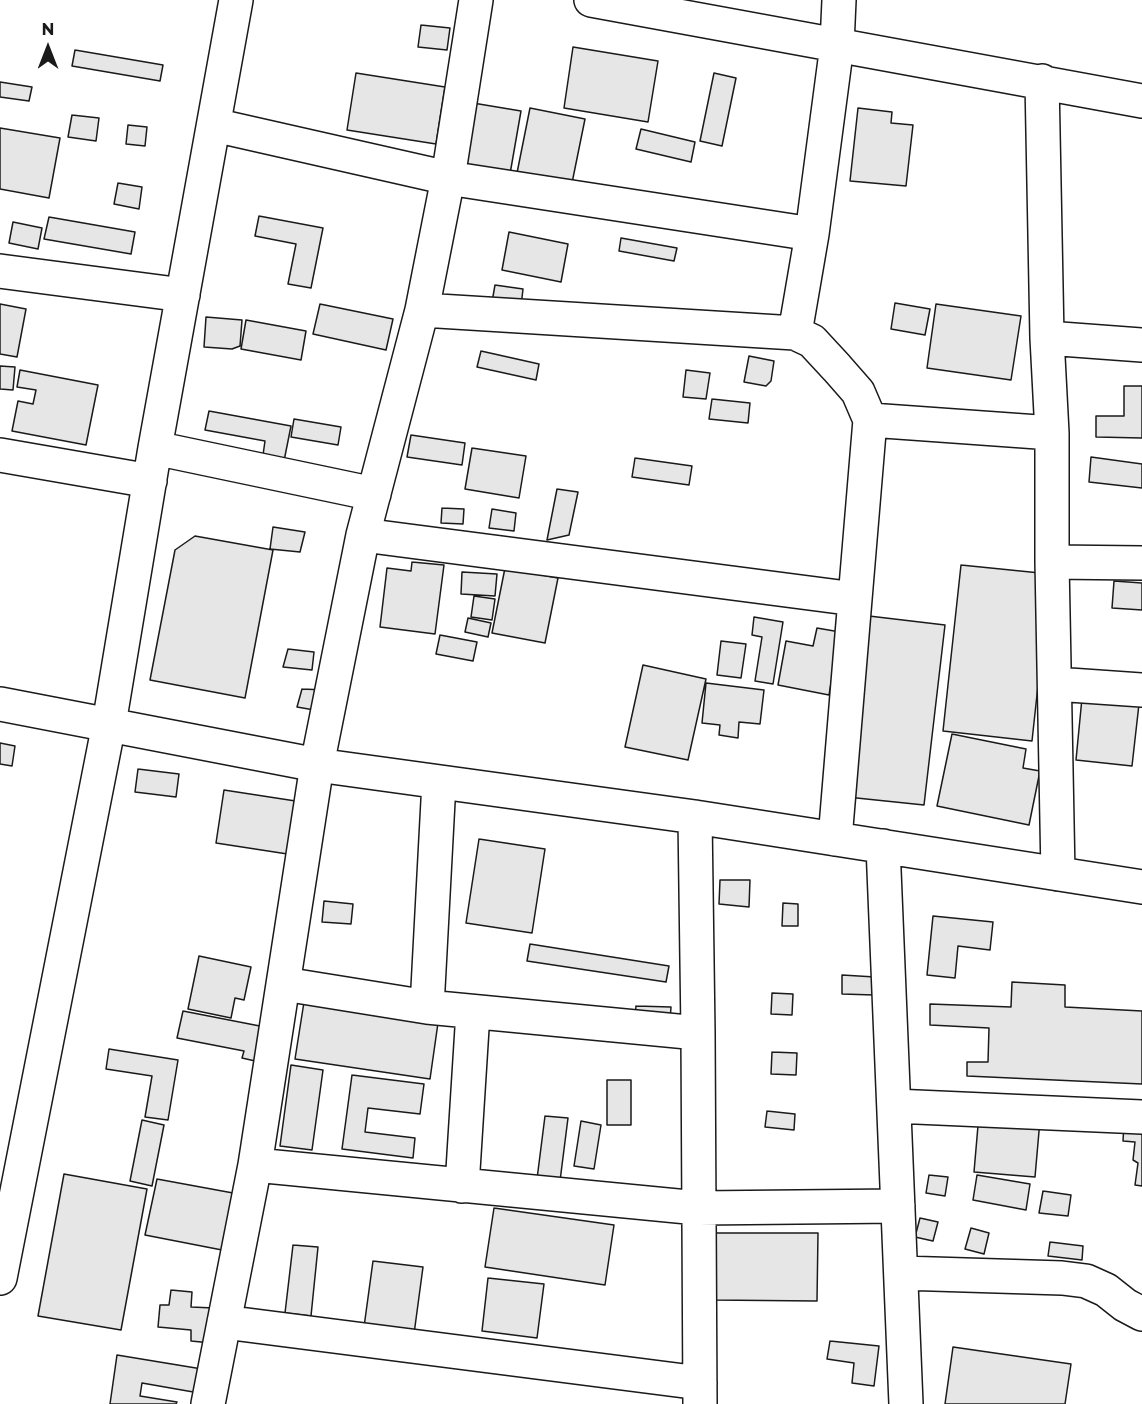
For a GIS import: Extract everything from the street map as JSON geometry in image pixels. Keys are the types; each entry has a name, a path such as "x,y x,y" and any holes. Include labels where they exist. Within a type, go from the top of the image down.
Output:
{"street":[{"path":"0,1278 109,724 155,448 236,0"},
{"path":"208,1404 255,1166 317,765 363,535 422,310 448,178 476,0"},
{"path":"591,0 1142,101"},
{"path":"795,333 812,234 837,45 839,0"},
{"path":"1042,81 1047,338 1052,433 1058,874"},
{"path":"214,125 448,178 812,234"},
{"path":"0,271 183,295"},
{"path":"422,310 795,333 812,341 858,392 870,420 835,839"},
{"path":"1047,338 1142,345"},
{"path":"870,420 1052,433"},
{"path":"155,448 374,494"},
{"path":"0,455 150,481"},
{"path":"363,535 855,600"},
{"path":"1052,562 1142,563"},
{"path":"1054,684 1142,690"},
{"path":"0,704 317,765 695,817 1142,887"},
{"path":"427,1007 440,782"},
{"path":"224,1322 700,1394 699,1033 695,817"},
{"path":"883,846 906,1404"},
{"path":"284,984 427,1007 699,1033"},
{"path":"462,1186 473,1012"},
{"path":"894,1106 1142,1117"},
{"path":"255,1166 699,1208 898,1206"},
{"path":"901,1273 1062,1278 1086,1281 1106,1290 1125,1305 1142,1314"}],"building":[{"path":"421,25 450,28 447,50 418,47"},
{"path":"573,47 658,61 648,122 564,108"},
{"path":"75,50 163,65 160,81 72,66"},
{"path":"356,73 445,87 436,144 347,130"},
{"path":"714,73 736,78 722,146 700,141"},
{"path":"0,82 32,87 29,101 0,97"},
{"path":"473,103 521,111 510,174 462,165"},
{"path":"530,108 585,119 572,183 517,173"},
{"path":"858,108 892,112 891,123 913,125 906,186 850,181"},
{"path":"72,115 99,118 96,141 68,137"},
{"path":"128,125 147,127 145,146 126,144"},
{"path":"0,128 60,138 49,198 0,189"},
{"path":"641,129 695,142 691,162 636,149"},
{"path":"118,183 142,187 139,209 114,204"},
{"path":"259,216 323,228 311,288 288,284 296,244 255,236"},
{"path":"49,217 135,232 131,254 44,239"},
{"path":"13,222 42,228 38,249 9,243"},
{"path":"509,232 568,244 561,282 502,270"},
{"path":"621,238 677,248 674,261 619,251"},
{"path":"495,285 523,289 521,306 492,302"},
{"path":"895,303 930,309 925,335 891,329"},
{"path":"0,304 26,309 17,357 0,354"},
{"path":"320,304 393,319 386,350 313,334"},
{"path":"936,304 1021,316 1011,380 927,368"},
{"path":"206,317 242,320 240,346 232,349 204,347"},
{"path":"246,320 306,331 301,360 241,349"},
{"path":"481,351 539,364 536,380 477,367"},
{"path":"749,356 774,361 771,381 766,386 744,382"},
{"path":"0,366 15,367 13,390 0,389"},
{"path":"20,370 98,385 86,445 12,431 18,401 33,404 36,390 17,387"},
{"path":"686,370 710,373 706,399 683,397"},
{"path":"1124,386 1142,386 1142,438 1096,437 1096,416 1124,416"},
{"path":"712,399 750,403 748,423 709,419"},
{"path":"209,411 291,426 283,466 262,462 265,441 205,430"},
{"path":"294,419 341,427 338,445 291,437"},
{"path":"411,435 465,443 462,465 407,457"},
{"path":"472,448 526,456 519,498 465,489"},
{"path":"1091,457 1142,464 1142,488 1089,482"},
{"path":"635,458 692,466 689,485 632,477"},
{"path":"557,489 578,492 569,535 547,540"},
{"path":"442,508 464,509 463,524 441,523"},
{"path":"492,509 516,513 514,531 489,528"},
{"path":"273,527 305,532 300,552 270,549"},
{"path":"195,536 273,550 245,698 150,680 175,550"},
{"path":"412,562 444,565 435,634 380,627 387,568 411,571"},
{"path":"961,565 1050,574 1032,741 943,731"},
{"path":"505,568 558,578 545,643 492,633"},
{"path":"462,572 497,574 495,596 461,594"},
{"path":"1114,581 1142,583 1142,610 1112,608"},
{"path":"474,596 495,599 492,620 471,617"},
{"path":"869,616 945,625 924,805 847,797"},
{"path":"754,617 783,622 773,684 755,681 762,637 752,635"},
{"path":"468,618 491,623 488,637 465,632"},
{"path":"817,628 840,632 829,695 778,685 786,641 813,646"},
{"path":"440,635 477,642 473,661 436,654"},
{"path":"721,641 746,644 741,678 717,675"},
{"path":"288,649 314,652 312,670 283,667"},
{"path":"643,665 706,679 688,760 625,747"},
{"path":"706,683 764,690 760,724 739,722 738,738 719,735 720,725 702,723"},
{"path":"302,689 325,690 320,711 297,707"},
{"path":"1082,698 1139,704 1132,766 1076,760"},
{"path":"952,734 1026,749 1023,768 1040,771 1029,825 937,806"},
{"path":"0,743 15,746 12,766 0,764"},
{"path":"138,769 179,774 176,797 135,792"},
{"path":"224,790 302,802 294,855 216,843"},
{"path":"479,839 545,849 532,933 466,923"},
{"path":"720,880 750,880 749,907 719,904"},
{"path":"324,901 353,904 351,924 322,922"},
{"path":"783,903 798,904 798,926 782,926"},
{"path":"933,916 993,922 990,950 958,946 955,978 927,975"},
{"path":"530,944 669,966 666,982 527,961"},
{"path":"199,956 251,967 244,1000 235,998 231,1018 188,1009"},
{"path":"842,975 875,977 874,995 842,994"},
{"path":"1012,982 1065,985 1065,1007 1142,1011 1142,1084 967,1076 967,1062 988,1062 989,1028 930,1025 930,1004 1011,1007"},
{"path":"772,993 793,994 792,1015 771,1014"},
{"path":"304,1002 438,1023 430,1079 295,1059"},
{"path":"636,1006 671,1007 670,1021 635,1019"},
{"path":"183,1011 270,1028 264,1063 242,1058 244,1051 177,1038"},
{"path":"109,1049 178,1060 168,1120 145,1117 152,1076 106,1069"},
{"path":"772,1052 797,1053 796,1075 771,1074"},
{"path":"291,1065 323,1070 312,1150 280,1146"},
{"path":"352,1075 424,1084 420,1114 368,1108 365,1132 415,1138 413,1158 342,1149"},
{"path":"607,1080 631,1080 631,1125 607,1125"},
{"path":"767,1111 795,1114 794,1130 765,1127"},
{"path":"979,1114 1040,1120 1035,1177 974,1172"},
{"path":"545,1116 568,1118 560,1181 537,1179"},
{"path":"142,1120 164,1125 152,1186 130,1181"},
{"path":"581,1121 601,1125 594,1169 574,1166"},
{"path":"1124,1124 1142,1125 1142,1186 1135,1185 1138,1163 1133,1160 1135,1142 1123,1141"},
{"path":"64,1174 147,1189 121,1330 38,1316"},
{"path":"929,1175 948,1177 945,1196 926,1193"},
{"path":"977,1175 1030,1184 1026,1210 973,1200"},
{"path":"157,1179 233,1193 222,1250 145,1235"},
{"path":"1043,1191 1071,1195 1068,1216 1039,1213"},
{"path":"494,1208 614,1225 605,1285 485,1267"},
{"path":"920,1218 938,1222 933,1241 915,1237"},
{"path":"971,1228 989,1233 984,1254 965,1249"},
{"path":"712,1233 818,1233 817,1301 711,1300"},
{"path":"1050,1242 1083,1246 1082,1260 1048,1256"},
{"path":"293,1245 318,1247 311,1316 285,1313"},
{"path":"373,1261 423,1267 414,1334 364,1327"},
{"path":"488,1278 544,1284 537,1338 482,1331"},
{"path":"171,1290 192,1292 191,1307 214,1308 211,1343 191,1341 191,1330 158,1327 160,1305 169,1305"},
{"path":"830,1341 879,1346 874,1386 852,1383 854,1363 827,1359"},
{"path":"953,1347 1071,1364 1065,1404 945,1404"},
{"path":"117,1355 202,1369 199,1393 142,1383 140,1396 177,1402 176,1404 110,1404"}]}
